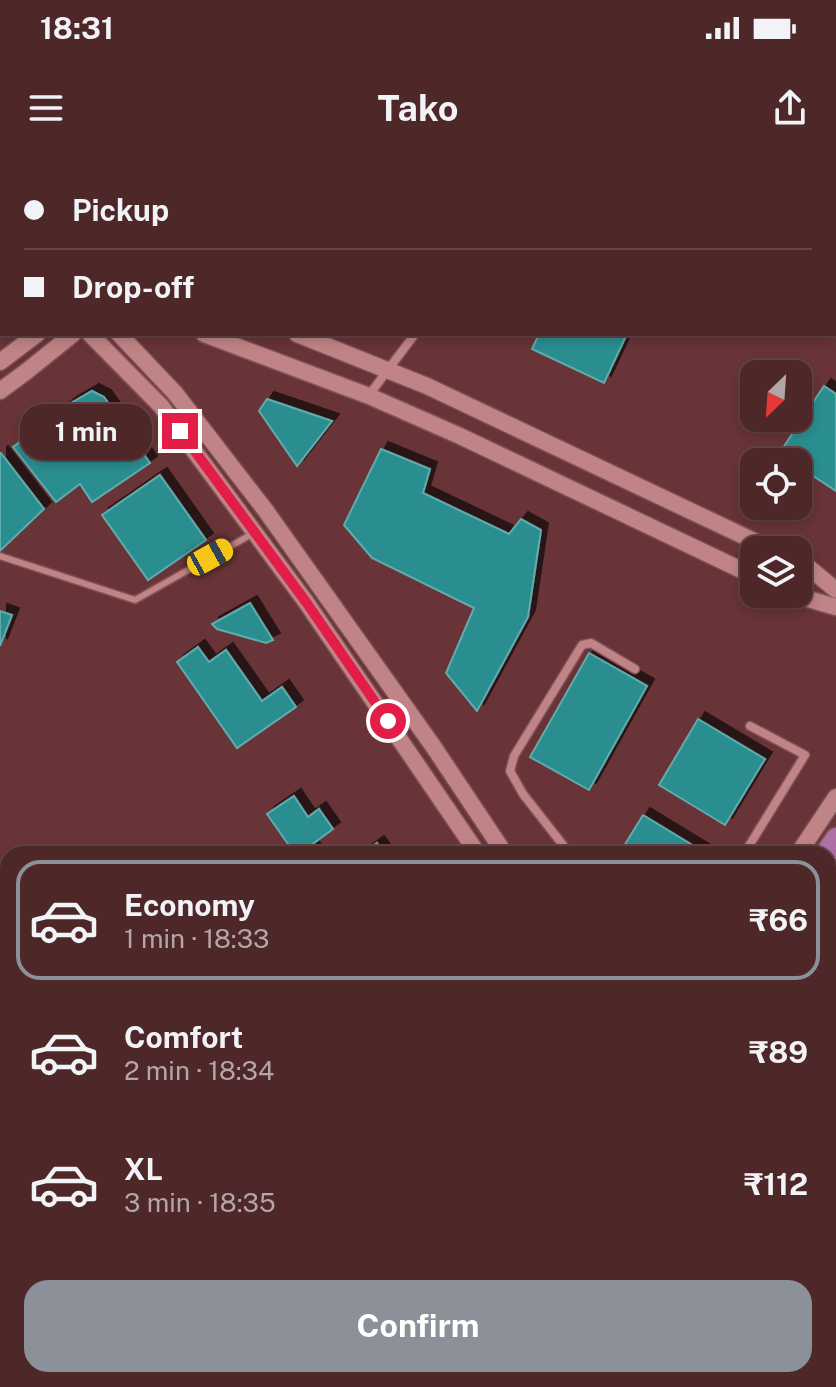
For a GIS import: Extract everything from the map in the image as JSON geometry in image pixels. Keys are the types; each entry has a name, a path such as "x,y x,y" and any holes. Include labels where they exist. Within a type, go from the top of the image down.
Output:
{"main road":[{"path":"0,362 34,336"},
{"path":"0,391 70,336"},
{"path":"92,336 161,406 306,602 473,846"},
{"path":"121,336 175,393 266,511 433,746 500,846"},
{"path":"209,336 369,396 460,436 740,569"},
{"path":"302,336 427,386 743,536"},
{"path":"812,570 836,590"},
{"path":"812,600 836,607"},
{"path":"803,846 836,797"}],"street":[{"path":"369,396 414,336"},
{"path":"564,846 523,794 510,771 514,756 582,645 591,643 635,669"},
{"path":"749,846 805,755 750,726"}],"lane":[{"path":"0,556 135,600 255,532"}],"building":[{"path":"538,336 626,336 604,383 532,349"},
{"path":"824,386 836,394 836,491 812,475 812,448 783,448 794,432 812,432 812,404"},
{"path":"92,391 104,397 150,463 92,502 80,484 56,502 13,447"},
{"path":"267,399 332,421 297,466 259,411"},
{"path":"381,449 430,469 423,493 509,534 521,519 541,530 528,617 477,711 446,673 474,608 372,558 344,525"},
{"path":"0,454 44,509 0,551"},
{"path":"160,475 206,540 148,580 102,515"},
{"path":"250,603 273,640 266,643 217,629 212,624"},
{"path":"0,611 12,615 0,646"},
{"path":"198,647 209,662 226,650 262,701 282,687 296,707 237,748 177,662"},
{"path":"589,653 647,686 589,790 530,757"},
{"path":"698,719 765,759 725,825 659,785"},
{"path":"294,796 308,817 319,809 333,829 310,846 289,846 267,814"},
{"path":"643,815 694,846 624,846"}],"route":[{"path":"180,431 306,602 388,721"}]}
